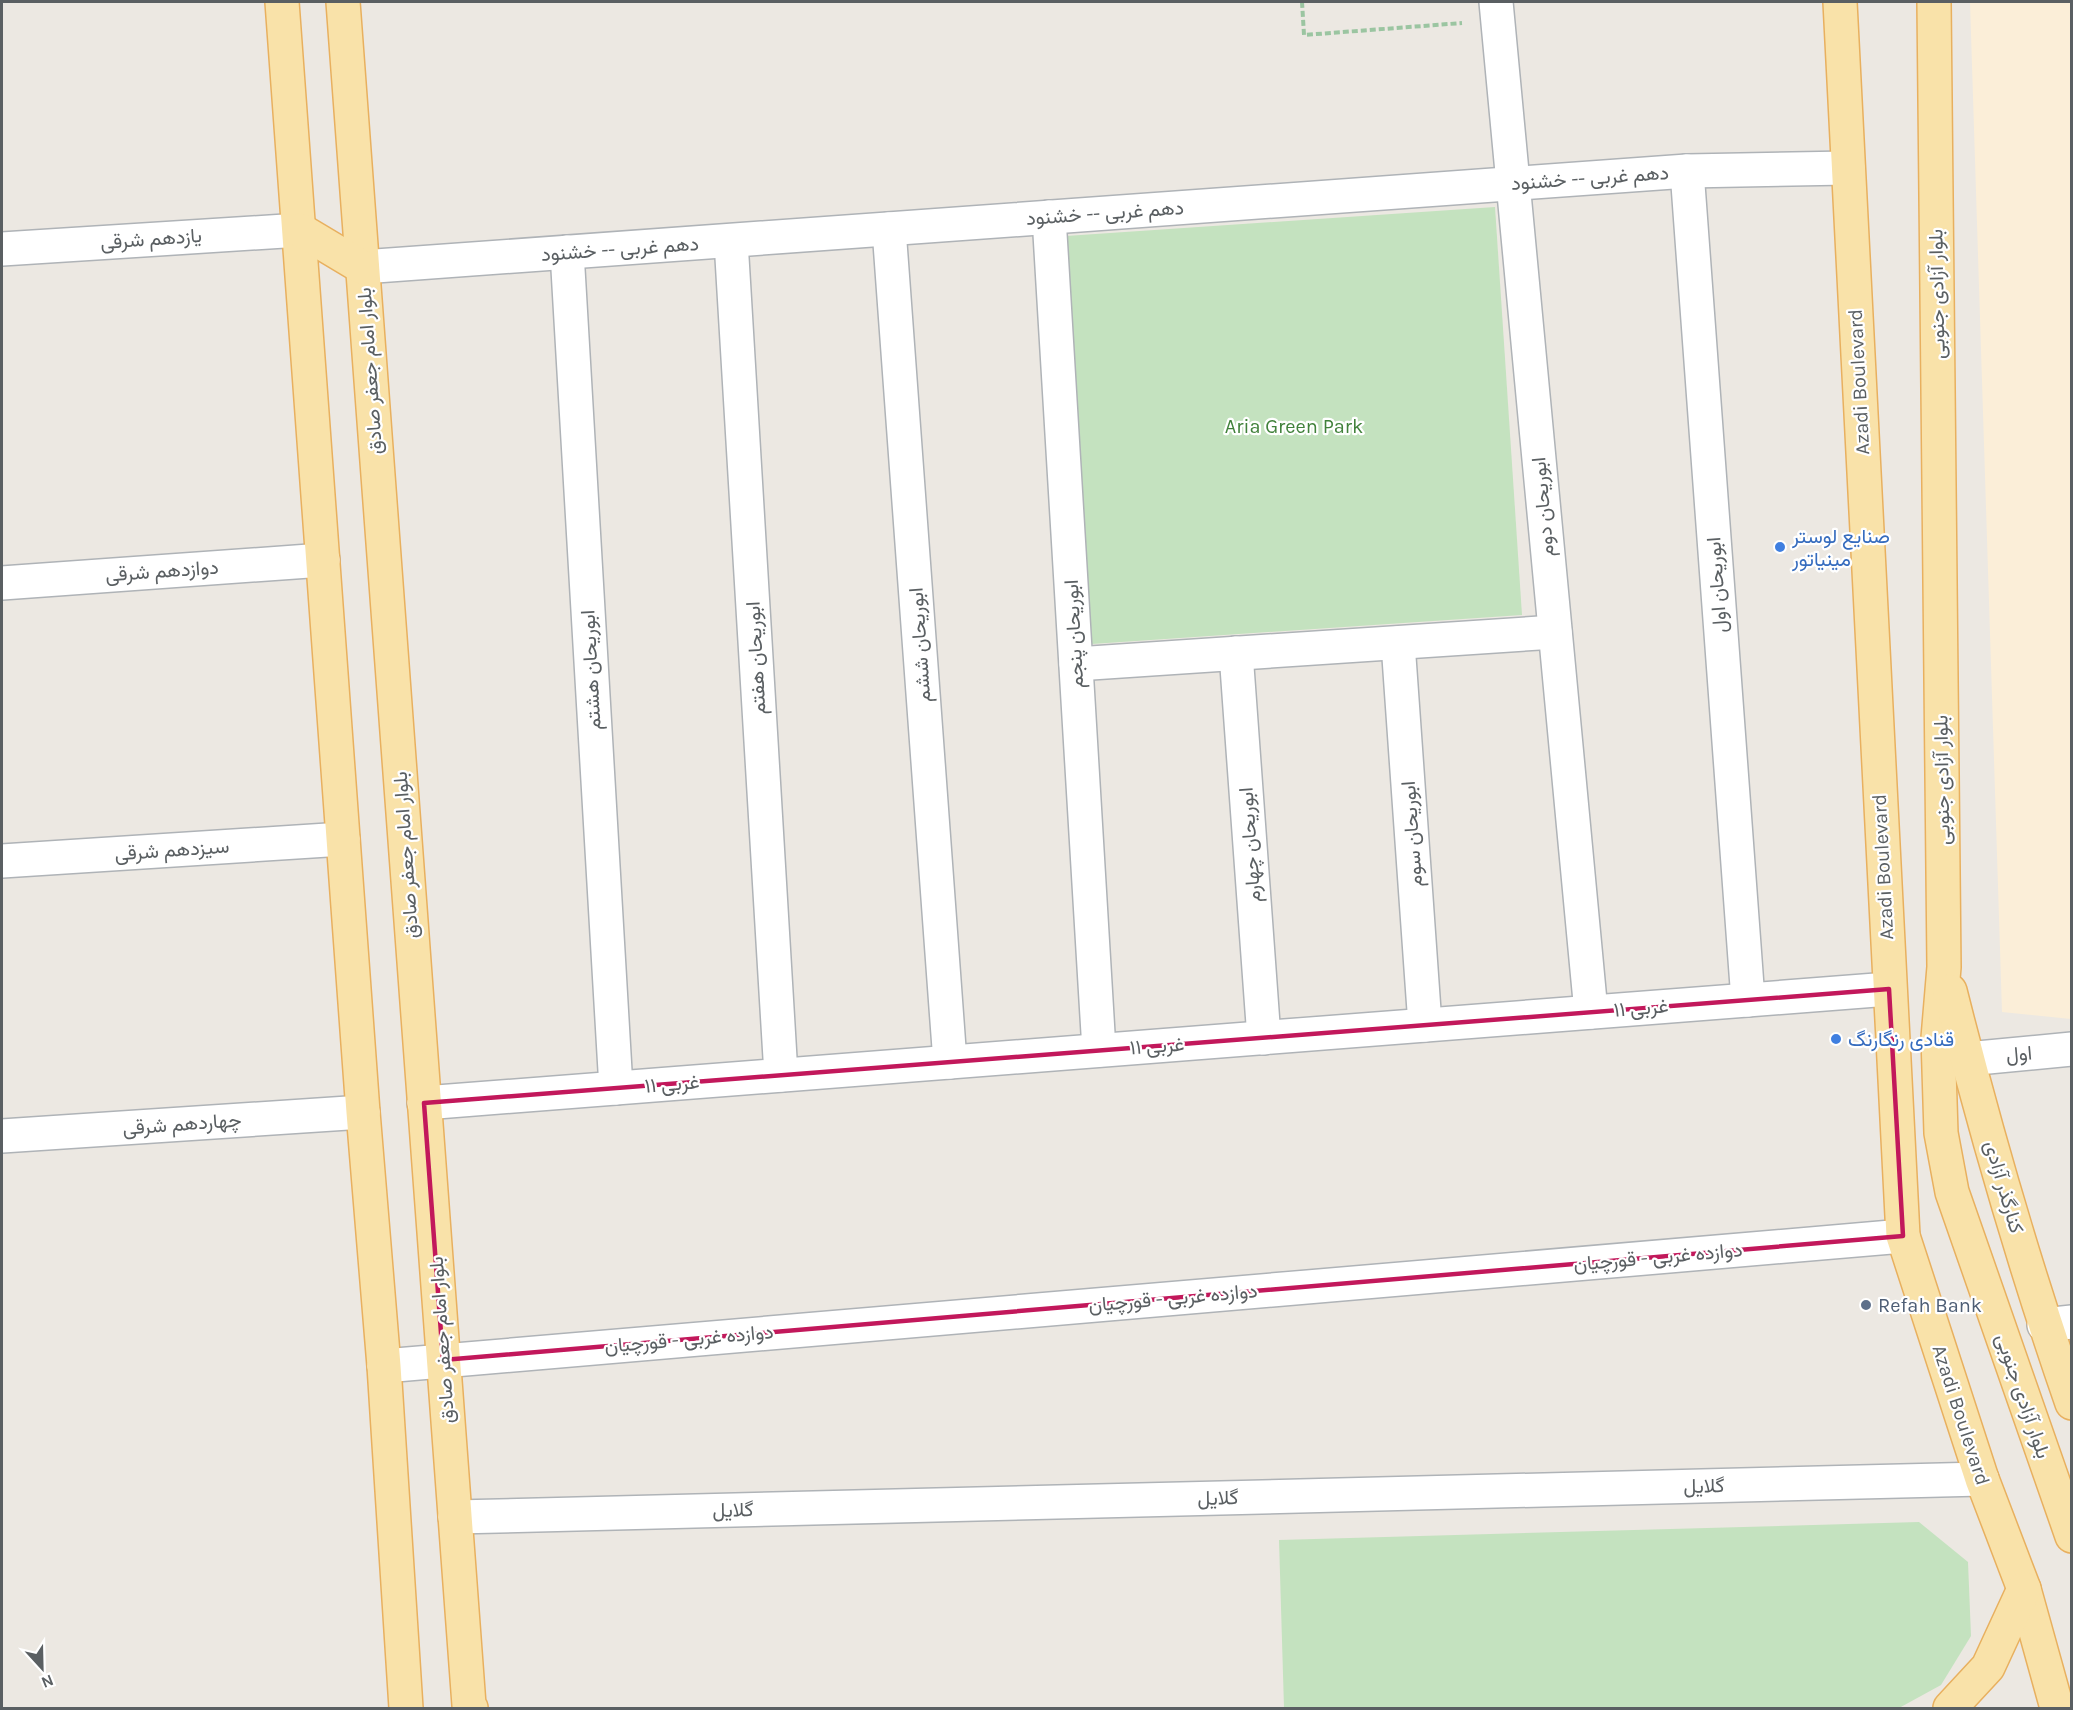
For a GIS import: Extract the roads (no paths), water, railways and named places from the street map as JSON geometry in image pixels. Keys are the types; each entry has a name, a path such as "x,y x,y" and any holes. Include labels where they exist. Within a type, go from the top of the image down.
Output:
{"main road":[{"path":"282,2 363,1113 384,1366 407,1708"},
{"name":"بلوار امام جعفر صادق","path":"343,2 471,1708"},
{"name":"Azadi Boulevard","path":"1840,2 1903,1236 1982,1479 2024,1589 2057,1708"},
{"name":"بلوار آزادی جنوبی","path":"1934,2 1944,967 1938,1038 1941,1133 1953,1192 2072,1536"},
{"path":"300,230 362,267"},
{"name":"کنارگذر آزادی","path":"1944,967 1967,1059 2058,1324 2072,1403"},
{"path":"1950,1708 1988,1667 2024,1589"}],"street":[{"name":"ابوریحان دوم","path":"1497,11 1591,1012"},
{"name":"دهم غربی -- خشنود","path":"362,267 1687,171 1848,168"},
{"name":"ابوریحان اول","path":"1687,171 1748,999"},
{"name":"ابوریحان پنجم","path":"1049,218 1099,1050"},
{"name":"ابوریحان ششم","path":"889,229 950,1062"},
{"name":"یازدهم شرقی","path":"2,249 300,230"},
{"name":"ابوریحان هفتم","path":"730,241 781,1075"},
{"name":"ابوریحان هشتم","path":"567,252 616,1088"},
{"name":"دوازدهم شرقی","path":"2,583 323,560"},
{"path":"1076,663 1555,632"},
{"name":"ابوریحان سوم","path":"1398,643 1425,1025"},
{"name":"ابوریحان چهارم","path":"1236,653 1264,1038"},
{"name":"سیزدهم شرقی","path":"2,861 343,839"},
{"name":"۱۱ غربی","path":"424,1103 1889,989"},
{"name":"اول","path":"1967,1059 2072,1049"},
{"name":"چهاردهم شرقی","path":"2,1136 363,1113"},
{"name":"دوازده غربی - قورچیان","path":"384,1366 1903,1236"},
{"name":"گلایل","path":"455,1517 1982,1479"}],"place":[{"name":"صنایع لوستر مینیاتور","path":"1780,547"},
{"name":"قنادی رنگارنگ","path":"1836,1039"},
{"name":"Refah Bank","path":"1866,1305"}],"park label":[{"name":"Aria Green Park","path":"1294,426"}]}
